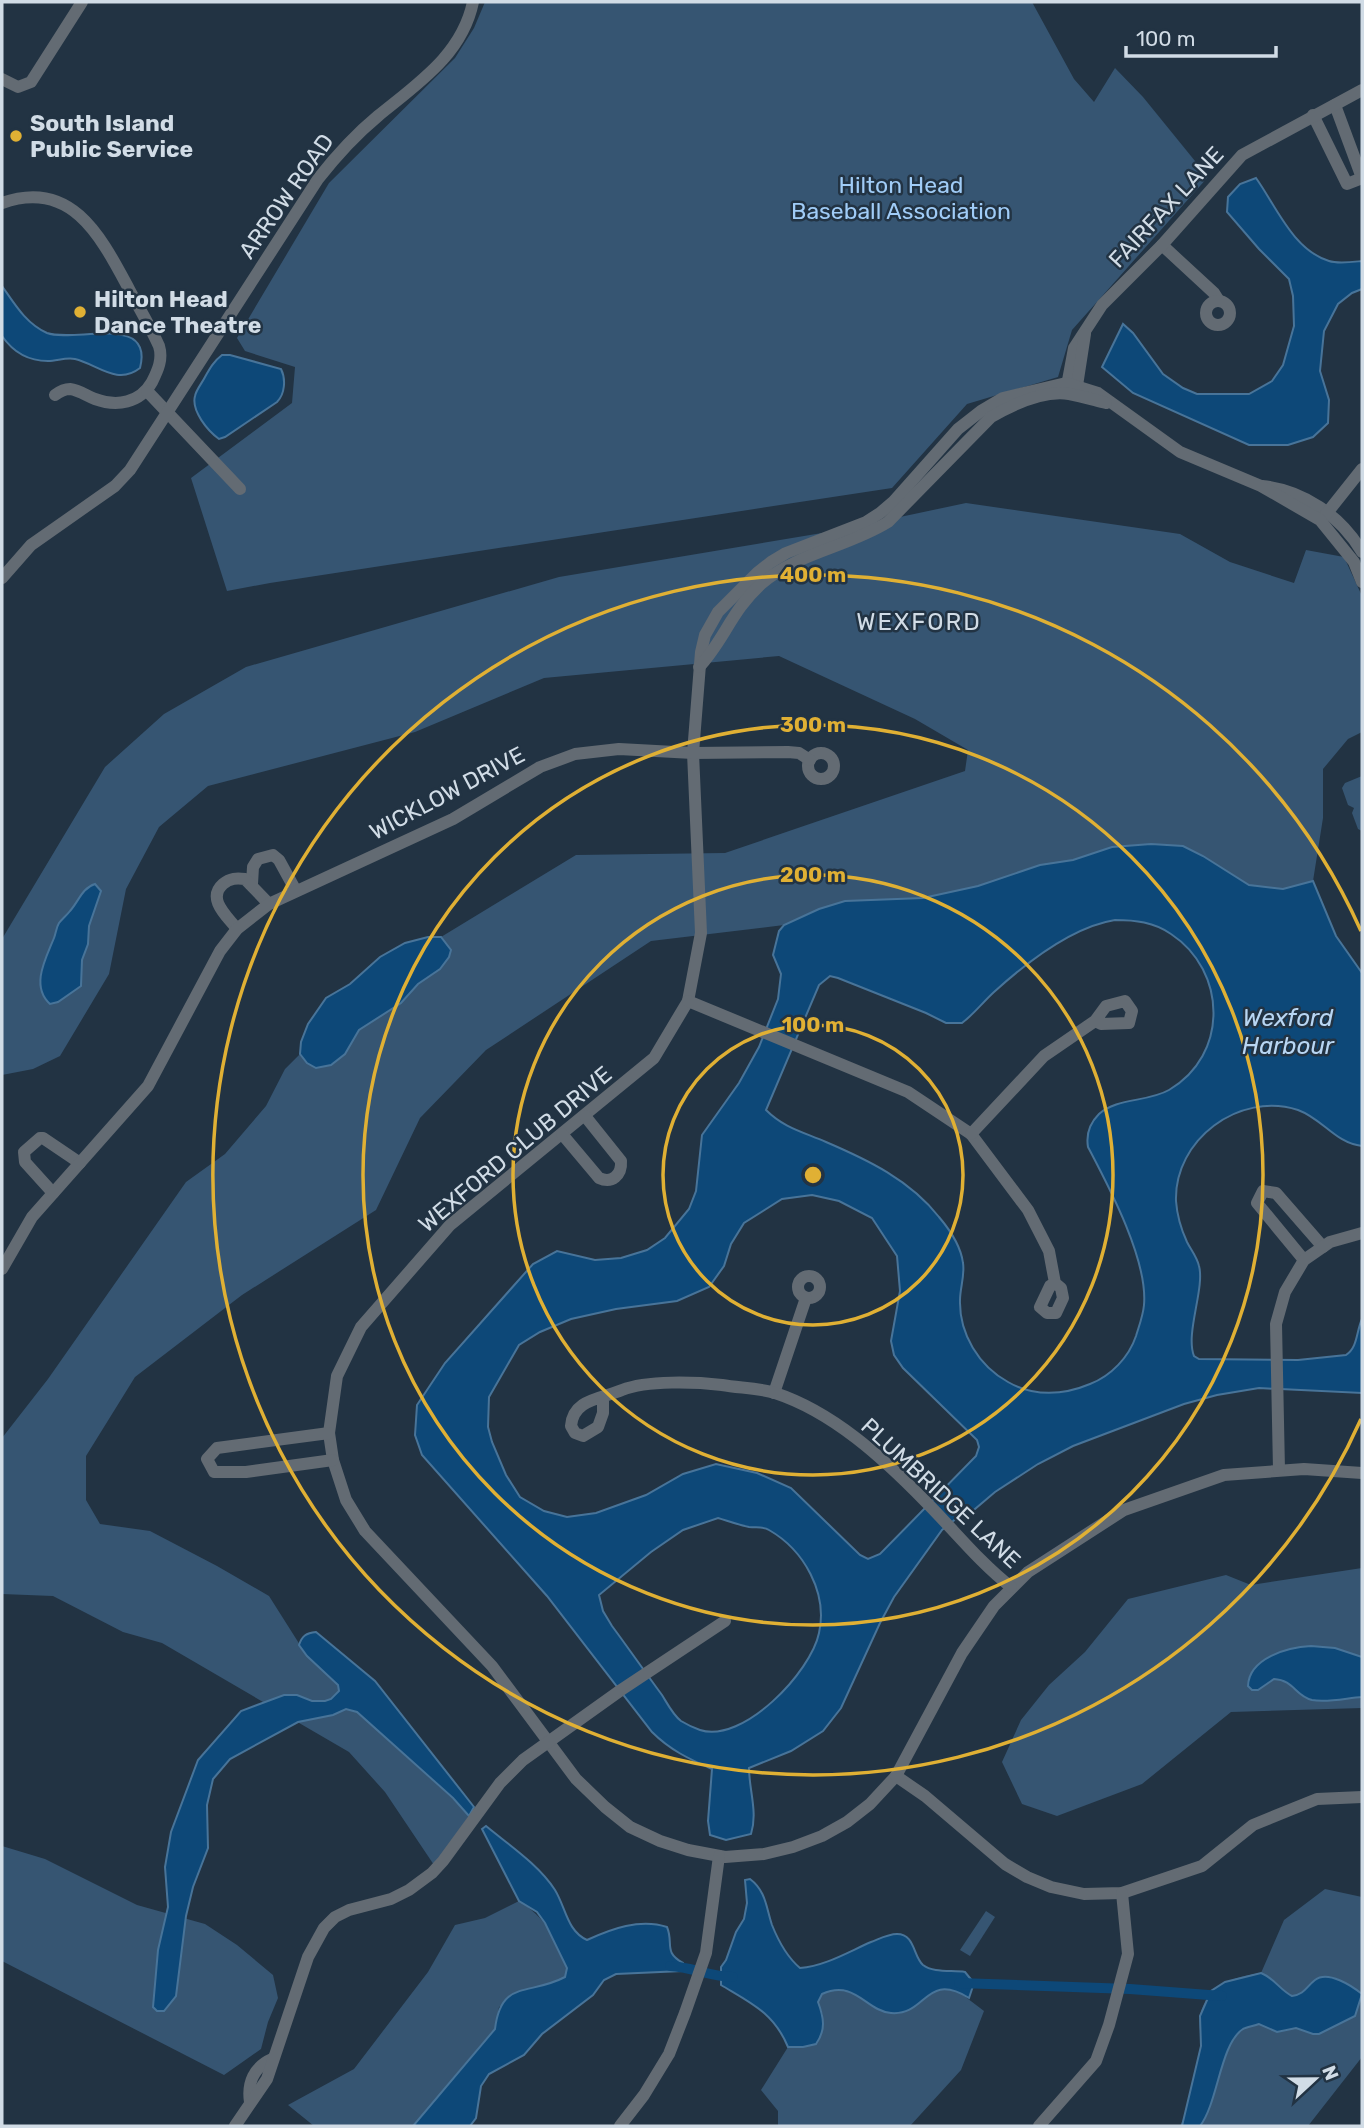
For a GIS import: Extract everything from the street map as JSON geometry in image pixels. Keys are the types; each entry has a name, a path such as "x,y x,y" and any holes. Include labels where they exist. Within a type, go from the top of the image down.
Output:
{"street":[{"path":"2,79 18,87 24,86 38,73 82,2"},
{"name":"ARROW ROAD","path":"2,578 18,558 44,535 115,486 130,470 318,179 350,141 435,69 460,36 473,2"},
{"name":"FAIRFAX LANE","path":"1071,390 1086,327 1102,305 1162,245 1242,155 1362,90"},
{"path":"1313,115 1347,184 1362,178 1335,104"},
{"path":"2,203 28,197 42,198 69,207 89,223 117,267 159,346 161,360 147,391 136,399 121,403 101,401 71,389 55,395"},
{"path":"1162,245 1214,293 1219,301"},
{"name":"WEXFORD CLUB DRIVE","path":"1362,552 1349,534 1323,516 1180,452 1110,403 1071,390 1003,398 981,411 958,429 888,522 870,533 779,570 762,583 746,598 699,667 693,753 701,933 688,1001 654,1058 450,1225 361,1327 337,1376 329,1433 333,1460 346,1500 365,1531 492,1666 576,1779 630,1827 660,1841 719,1856 764,1854 793,1847 822,1836 847,1822 870,1804 896,1776 962,1653 994,1606 1028,1573 1124,1510 1224,1475 1279,1470 1362,1473"},
{"path":"147,391 240,489"},
{"path":"1323,516 1362,469"},
{"name":"WEXFORD CLUB DRIVE","path":"1323,516 1354,562 1362,582"},
{"name":"WICKLOW DRIVE","path":"2,1269 32,1217 148,1086 220,951 237,929 269,904 453,818 540,767 575,754 619,748 693,753 788,752 810,760"},
{"path":"252,884 253,867 258,859 273,855 279,860 296,891"},
{"path":"237,929 217,900 219,889 224,883 234,878 245,879 269,904"},
{"path":"688,1001 908,1092 971,1135 1028,1210 1049,1251 1055,1283"},
{"path":"971,1135 1044,1056 1096,1021"},
{"path":"562,1134 598,1178 605,1181 613,1179 618,1174 621,1161 585,1115"},
{"path":"53,1193 25,1163 24,1152 43,1138 80,1163"},
{"path":"1304,1260 1257,1203 1263,1191 1276,1193 1323,1247"},
{"path":"1279,1470 1276,1324 1285,1292 1304,1260 1331,1242 1362,1233"},
{"path":"774,1393 806,1298"},
{"name":"PLUMBRIDGE LANE","path":"603,1398 629,1388 695,1382 774,1393 824,1416 869,1448 1011,1587"},
{"path":"329,1433 217,1448 207,1459 214,1472 246,1472 333,1460"},
{"path":"235,2126 267,2079 308,1957 324,1928 335,1917 349,1910 391,1899 432,1874 500,1783 523,1760 725,1621"},
{"path":"896,1776 925,1796 1005,1864 1027,1877 1084,1894 1122,1893 1202,1866 1253,1825 1317,1799 1362,1797"},
{"path":"620,2126 644,2095 668,2054 685,2012 706,1953 719,1856"},
{"path":"1039,2126 1096,2061 1116,2004 1128,1954 1122,1893"}],"green space":[{"name":"Hilton Head Baseball Association","path":"485,2 1032,2 1074,79 1094,102 1115,68 1143,97 1208,177 1072,330 1058,377 967,404 892,488 227,591 191,478 292,403 295,367 245,351 237,338 329,183 455,58 474,28"},
{"path":"966,503 1180,534 1230,562 1294,583 1306,550 1344,557 1362,596 1362,732 1348,739 1323,769 1323,818 1313,881 1283,889 1249,885 1203,856 1151,844 1112,847 1073,860 1040,865 978,886 923,898 845,901 784,925 651,941 486,1050 420,1118 376,1210 242,1295 135,1377 86,1456 86,1500 100,1524 150,1531 269,1596 307,1656 331,1676 383,1736 469,1816 434,1865 385,1792 349,1752 162,1643 123,1632 53,1596 2,1594 2,1438 48,1379 186,1182 225,1154 266,1106 285,1069 300,1054 307,1063 345,1054 359,1030 401,1003 418,984 440,969 451,950 441,937 576,855 725,853 965,771 968,750 915,719 779,656 544,678 415,732 208,786 159,827 126,889 109,974 60,1056 33,1069 2,1075 2,939 105,767 164,714 246,667 559,577 834,531"},
{"path":"1362,776 1362,831 1358,829 1352,813 1354,808 1348,805 1342,788 1345,783"},
{"path":"1362,1568 1362,1708 1231,1712 1142,1784 1057,1816 1022,1804 1002,1762 1021,1720 1049,1685 1085,1652 1128,1599 1226,1575 1251,1585"},
{"path":"2,1846 45,1859 137,1905 205,1924 237,1945 273,1975 278,1998 261,2049 224,2075 2,1961"},
{"path":"1325,1889 1362,1897 1362,2057 1308,2126 1180,2126 1196,2077 1201,2048 1200,2016 1209,1996 1215,1989 1232,1980 1261,1973 1284,1920"},
{"path":"519,1901 536,1914 554,1938 567,1968 565,1977 499,2007 495,2028 413,2126 314,2126 288,2105 354,2069 428,1972 455,1925 485,1918"},
{"path":"986,1911 995,1917 970,1956 960,1950"},
{"path":"940,1988 955,1989 984,2011 961,2070 910,2126 778,2126 778,2111 761,2090 788,2047 803,2047 823,2015 818,2003 822,1994 838,1991 853,1994 881,2011 930,1995"}],"water":[{"path":"1256,178 1287,226 1305,247 1333,262 1362,261 1362,289 1338,304 1324,331 1320,371 1329,400 1328,423 1313,437 1288,445 1249,445 1133,393 1102,367 1123,324 1133,333 1163,374 1197,394 1249,394 1272,381 1283,365 1294,326 1293,296 1289,279 1227,212 1228,197 1240,184"},
{"path":"2,286 27,319 47,333 124,335 135,341 141,351 140,368 123,375 107,372 75,359 41,361 22,354 11,347 2,336"},
{"path":"222,355 281,369 284,382 282,395 277,402 219,439 201,420 194,402 212,365"},
{"name":"Wexford Harbour","path":"1151,844 1183,846 1249,885 1283,889 1313,881 1336,936 1362,973 1362,1146 1336,1136 1315,1119 1298,1110 1276,1106 1233,1114 1198,1140 1186,1158 1178,1179 1176,1201 1181,1227 1199,1266 1192,1336 1194,1356 1199,1359 1298,1360 1346,1355 1355,1344 1362,1319 1362,1393 1259,1388 1217,1395 1184,1404 1073,1446 1038,1464 995,1492 969,1514 957,1518 942,1530 894,1597 841,1708 823,1731 791,1751 749,1768 753,1809 751,1834 726,1840 710,1835 708,1821 712,1769 680,1754 652,1732 547,1596 422,1455 415,1435 417,1405 445,1363 533,1264 557,1251 595,1260 621,1258 647,1250 665,1238 689,1209 696,1191 702,1135 739,1083 759,1047 778,999 781,974 773,955 779,931 784,925 845,901 923,898 978,886 1040,865 1073,860 1112,847","holes":["1115,920 1151,924 1171,934 1189,950 1203,969 1211,990 1214,1013 1211,1035 1202,1056 1189,1075 1161,1094 1106,1109 1091,1125 1088,1147 1125,1224 1140,1267 1144,1287 1143,1313 1129,1351 1105,1376 1070,1390 1039,1392 1008,1382 988,1367 973,1348 967,1337 961,1313 962,1257 947,1227 928,1204 887,1172 787,1125 766,1110 819,985 830,976 946,1023 962,1023 1035,958 1082,930","812,1195 839,1201 872,1218 897,1256 900,1291 891,1341 894,1355 903,1368 977,1440 979,1447 976,1456 880,1554 868,1559 860,1555 791,1488 757,1473 716,1464 683,1474 646,1495 596,1513 567,1517 544,1511 520,1497 506,1475 488,1427 489,1397 519,1345 540,1332 571,1319 616,1309 677,1301 709,1287 724,1266 731,1244 744,1223 782,1199","718,1518 767,1529 782,1539 803,1561 820,1603 819,1633 813,1649 789,1685 754,1716 736,1726 717,1731 700,1730 675,1716 612,1626 603,1611 599,1595 651,1552 683,1530"]},
{"path":"95,884 101,891 89,926 88,944 82,960 81,986 58,1002 50,1004 44,997 40,980 57,927 84,892"},
{"path":"428,937 441,937 451,950 440,969 418,984 401,1003 359,1030 345,1054 331,1065 316,1068 307,1063 300,1054 301,1042 308,1024 326,998 350,984 380,957 405,943"},
{"path":"316,1632 375,1681 474,1807 469,1816 453,1798 357,1712 346,1709 333,1715 298,1722 230,1759 213,1779 207,1805 208,1848 193,1887 186,1916 176,1996 164,2011 157,2011 153,2007 158,1950 168,1907 165,1867 171,1832 198,1760 241,1711 284,1695 325,1701 339,1691 338,1685 299,1645 305,1636"},
{"path":"1311,1646 1335,1648 1362,1657 1362,1697 1312,1700 1286,1682 1274,1679 1258,1690 1252,1690 1248,1686 1250,1676 1262,1661 1281,1652"},
{"path":"486,1826 541,1872 555,1890 571,1925 580,1936 587,1940 636,1924 667,1927 671,1951 683,1963 682,1971 616,1974 604,1980 593,1995 542,2034 524,2055 489,2074 481,2086 476,2118 470,2126 413,2126 495,2029 503,2002 519,1991 565,1977 567,1968 545,1923 537,1912 519,1901 482,1829"},
{"path":"750,1879 762,1894 780,1942 800,1968 827,1962 887,1936 903,1935 910,1941 920,1961 927,1968 965,1972 974,1983 969,1998 943,1989 927,1996 912,2008 891,2013 874,2007 852,1993 833,1990 822,1994 818,2002 823,2024 816,2044 788,2047 769,2017 721,1985 721,1967 744,1919 747,1903 745,1880"},
{"path":"1261,1973 1292,1996 1303,1992 1320,1977 1340,1980 1362,1994 1355,2016 1319,2034 1296,2028 1277,2032 1259,2024 1243,2029 1229,2047 1211,2103 1200,2126 1182,2126 1201,2046 1200,2016 1211,1991 1225,1982"}],"waterway":[{"path":"670,1966 733,1977"},
{"path":"959,1983 1130,1989 1222,1996"}],"place":[{"name":"South Island Public Service","path":"16,136"},
{"name":"Hilton Head Dance Theatre","path":"80,312"}],"district":[{"name":"WEXFORD","path":"919,622"}]}
